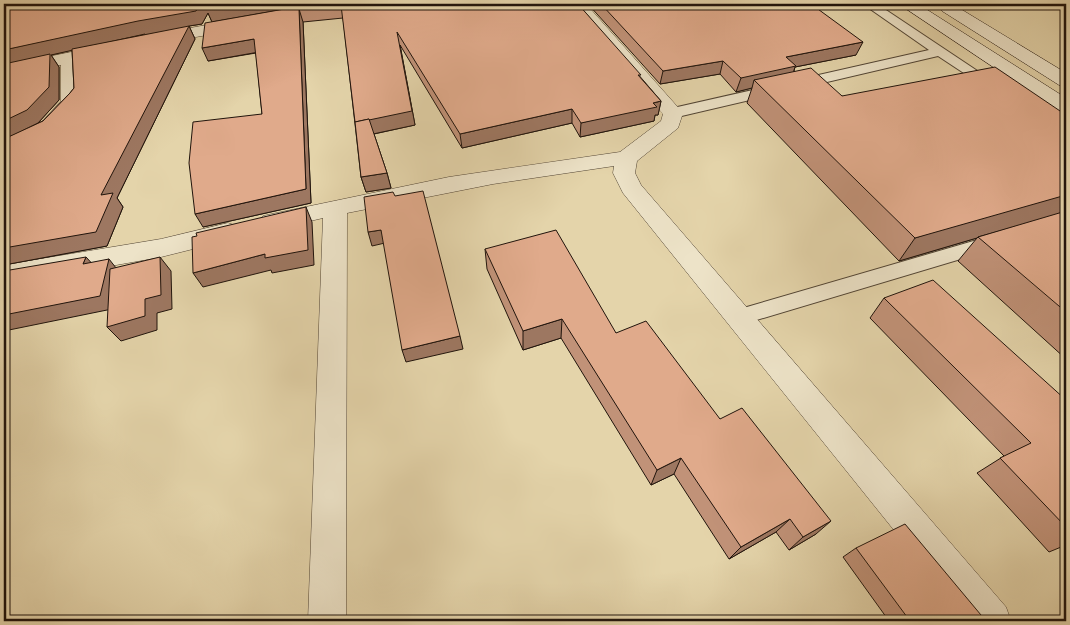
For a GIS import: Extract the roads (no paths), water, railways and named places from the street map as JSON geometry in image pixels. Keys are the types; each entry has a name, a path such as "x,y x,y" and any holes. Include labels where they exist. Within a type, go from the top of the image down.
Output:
{"street":[{"path":"4,275 161,248 335,208 488,178 626,158 671,124 673,113 578,4"},
{"path":"907,4 1066,107"},
{"path":"941,4 1066,81"},
{"path":"4,72 131,44 252,22"},
{"path":"4,150 46,129 71,102 70,58"},
{"path":"626,158 624,173 631,188 992,621"},
{"path":"327,621 335,208"}],"lane":[{"path":"869,4 1011,98"},
{"path":"673,113 941,51"},
{"path":"740,317 1010,237"}]}
